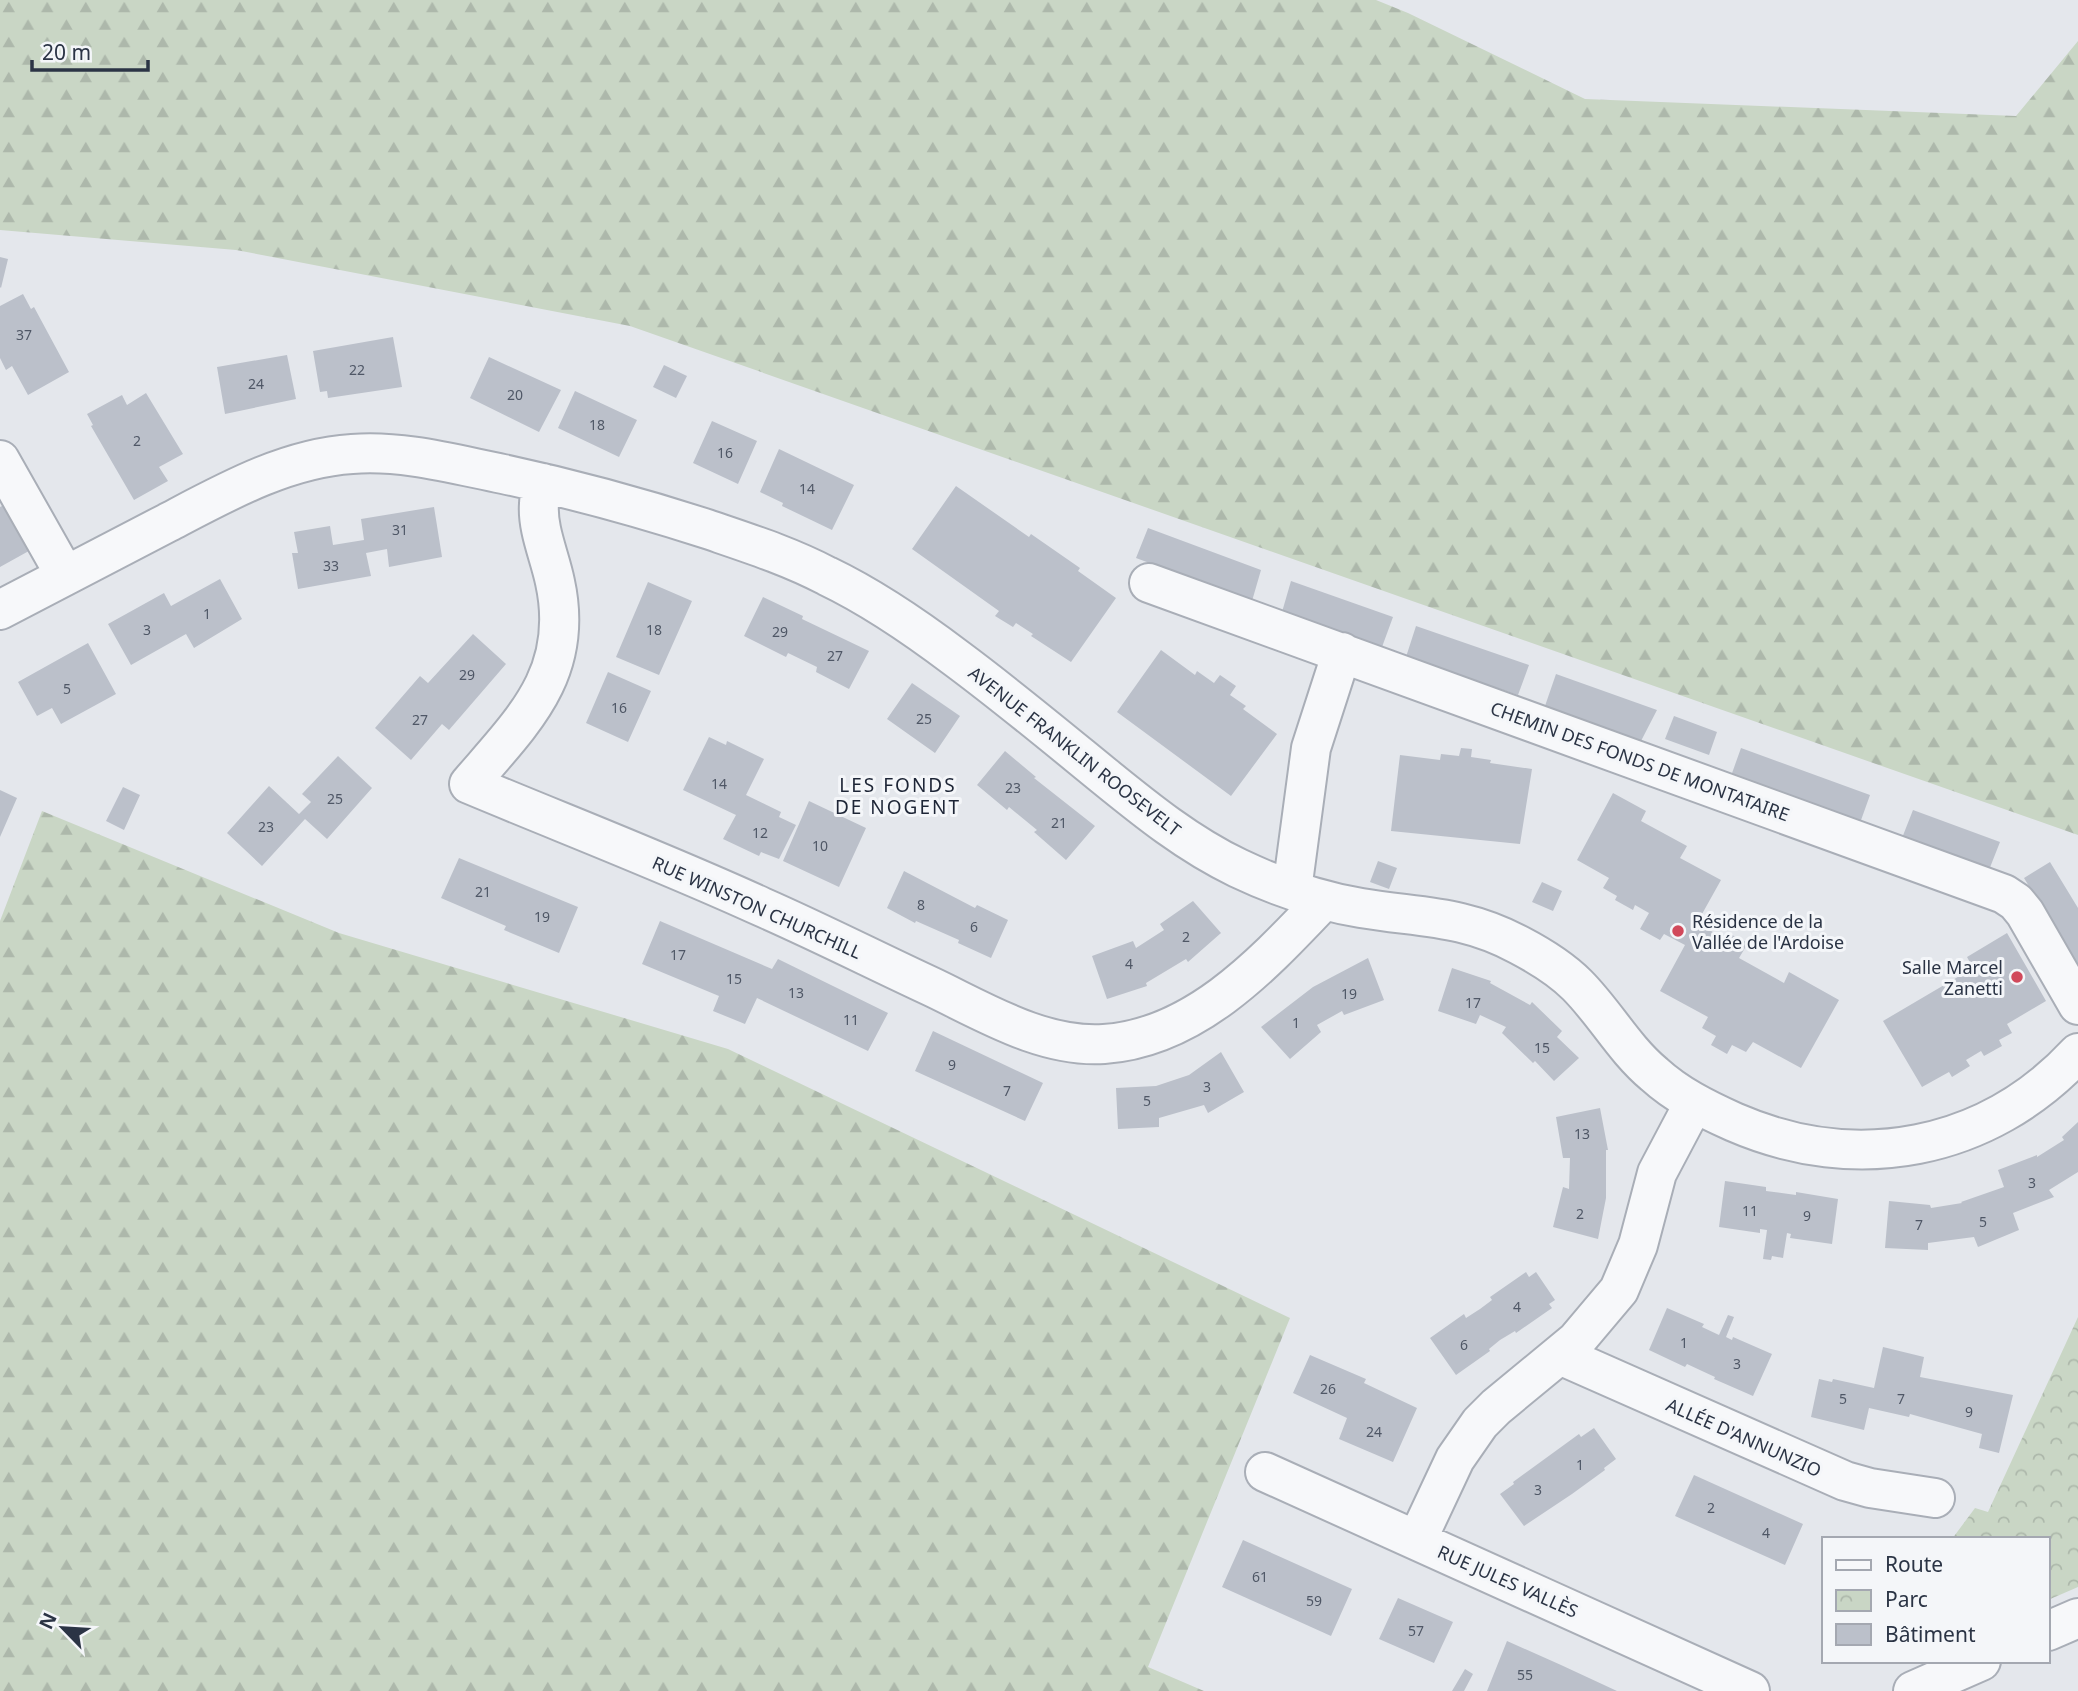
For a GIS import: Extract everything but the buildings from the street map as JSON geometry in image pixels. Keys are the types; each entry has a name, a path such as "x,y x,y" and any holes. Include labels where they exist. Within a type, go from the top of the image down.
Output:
{"street":[{"name":"AVENUE FRANKLIN ROOSEVELT","path":"0,610 238,487 315,459 360,453 414,456 543,482 603,496 752,544 810,567 861,593 955,656 1162,822 1226,862 1308,895 1360,908 1446,918 1474,925 1514,942 1574,982 1643,1065 1674,1090 1750,1129 1800,1145 1842,1150 1905,1147 1954,1135 1998,1116 2038,1090 2078,1053"},
{"path":"0,460 65,575"},
{"name":"RUE WINSTON CHURCHILL","path":"543,482 538,504 540,520 558,593 559,639 555,658 550,675 530,711 470,785 762,907 996,1017 1042,1035 1081,1044 1104,1044 1150,1035 1197,1012 1272,955 1308,895"},
{"name":"CHEMIN DES FONDS DE MONTATAIRE","path":"1149,583 2004,894 2016,902 2025,913 2078,1005"},
{"path":"1308,895 1311,748 1342,652"},
{"path":"1417,1540 1455,1459 1480,1423 1591,1326 1619,1290 1638,1245 1657,1173 1695,1103"},
{"name":"ALLÉE D'ANNUNZIO","path":"1560,1355 1845,1481 1870,1488 1935,1498"},
{"name":"RUE JULES VALLÈS","path":"1265,1472 1750,1691"},
{"path":"2050,1630 2078,1618"},
{"path":"1913,1691 1976,1663"}],"green space":[{"path":"0,0 1376,0 1585,99 2016,116 2078,41 2078,835 630,326 236,250 0,230"},
{"path":"42,811 339,933 728,1049 1290,1318 1148,1667 1204,1691 0,1691 0,921"},
{"path":"2078,1317 2078,1587 2050,1599 2050,1537 1953,1537 1975,1508 1988,1512"}],"place":[{"name":"Résidence de la Vallée de l'Ardoise","path":"1678,931"},
{"name":"Salle Marcel Zanetti","path":"2017,977"}],"district":[{"name":"LES FONDS DE NOGENT","path":"898,796"}]}
